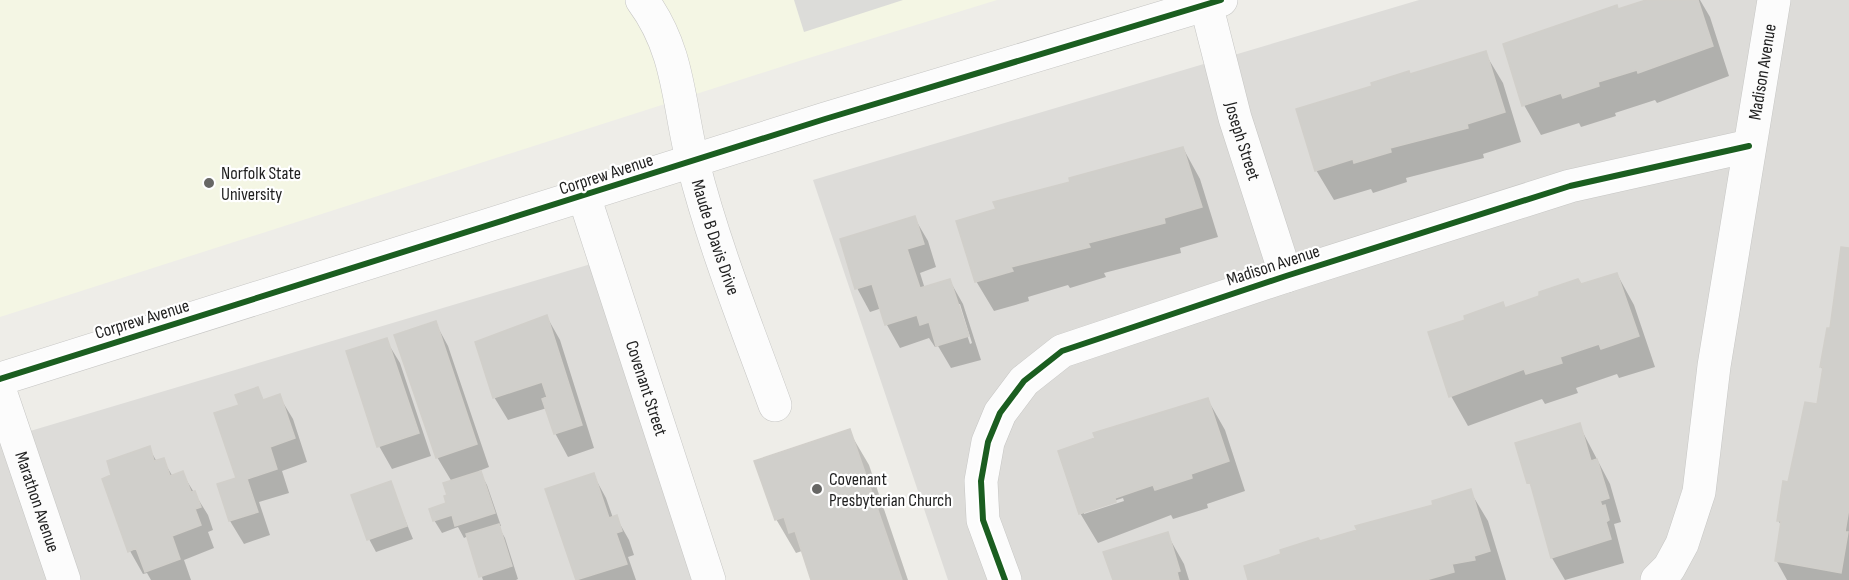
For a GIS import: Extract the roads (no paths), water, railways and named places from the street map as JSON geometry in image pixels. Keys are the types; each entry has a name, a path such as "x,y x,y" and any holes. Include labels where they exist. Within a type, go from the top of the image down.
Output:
{"street":[{"name":"Maude B Davis Drive","path":"642,0 656,18 670,49 693,162 716,242 775,405"},
{"name":"Madison Avenue","path":"1657,580 1669,568 1682,544 1699,492 1714,366 1749,146 1764,76 1774,0"},
{"name":"Corprew Avenue","path":"0,379 825,119 1214,2"},
{"name":"Joseph Street","path":"1214,2 1235,118 1286,276"},
{"name":"Madison Avenue","path":"1005,580 983,520 981,481 992,432 1000,412 1024,381 1062,351 1286,276 1570,186 1749,146"},
{"name":"Covenant Street","path":"584,196 709,580"},
{"name":"Marathon Avenue","path":"0,391 64,580"}],"place":[{"name":"Norfolk State University","path":"209,183"},
{"name":"Covenant Presbyterian Church","path":"817,489"}]}
